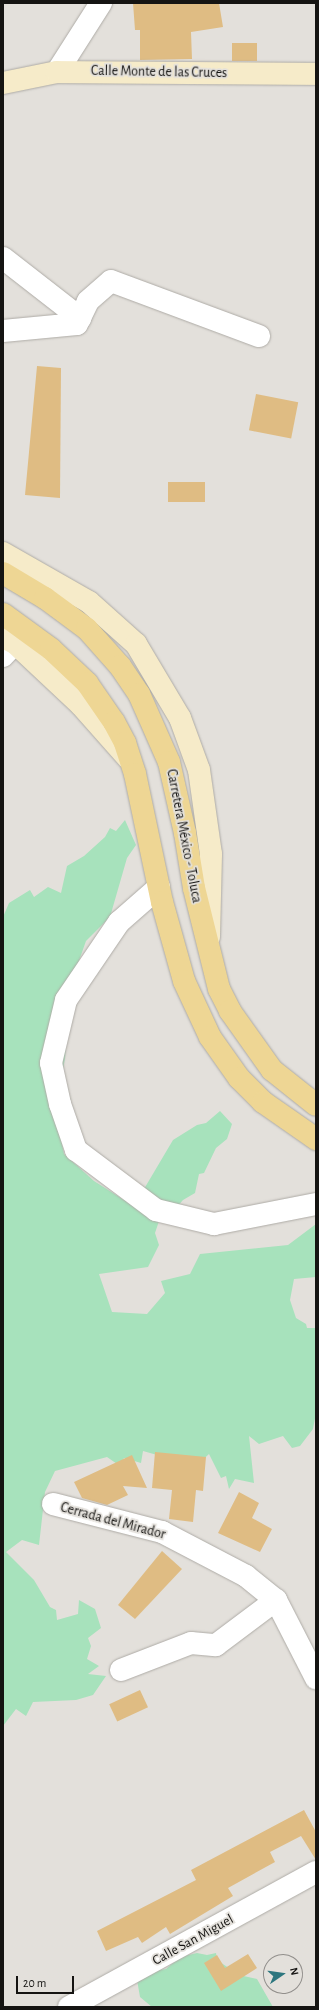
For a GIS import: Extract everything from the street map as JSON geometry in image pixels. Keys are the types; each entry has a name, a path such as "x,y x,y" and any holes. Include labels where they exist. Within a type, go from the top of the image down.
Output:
{"main road":[{"name":"Carretera México - Toluca","path":"3,573 88,629 120,666 144,705 158,734 174,784 209,956 230,1011 267,1064 316,1105"},
{"path":"3,614 52,648 87,683 114,722 131,760 159,887 184,981 210,1037 239,1078 263,1102 316,1139"}],"street":[{"path":"57,72 101,3"},
{"name":"Calle Monte de las Cruces","path":"3,83 57,72 316,74"},
{"path":"3,258 80,318"},
{"path":"3,332 77,324 88,301 111,281 259,336"},
{"path":"3,553 89,602 136,644 180,718 199,770 211,854 209,956"},
{"path":"7,645 81,705 131,760"},
{"path":"159,887 119,922 66,1000 52,1063 60,1104 76,1150 156,1210 214,1224 316,1204"},
{"name":"Cerrada del Mirador","path":"53,1504 162,1532 246,1576 276,1600 316,1678"},
{"path":"122,1670 191,1643 216,1645 276,1600"},
{"name":"Calle San Miguel","path":"69,2007 316,1872"}],"green space":[{"path":"125,820 136,845 127,858 110,917 86,941 70,986 65,1059 55,1107 64,1154 94,1181 124,1200 144,1189 173,1140 197,1125 206,1123 220,1111 232,1124 227,1139 216,1148 204,1173 199,1174 195,1193 183,1200 168,1217 163,1209 155,1233 159,1245 148,1267 99,1274 112,1312 147,1314 165,1293 161,1281 190,1274 200,1254 288,1245 316,1224 316,1277 294,1279 290,1300 296,1318 306,1324 307,1328 316,1328 316,1413 313,1429 300,1446 292,1448 283,1436 259,1444 249,1436 254,1483 235,1479 229,1489 226,1476 221,1478 209,1454 196,1466 143,1451 141,1463 124,1458 120,1466 107,1457 55,1471 45,1492 39,1545 22,1540 6,1552 34,1580 50,1607 56,1610 57,1620 78,1614 79,1600 95,1609 101,1628 88,1638 91,1646 87,1659 99,1666 88,1674 106,1676 93,1695 76,1700 33,1702 26,1716 16,1709 3,1726 3,917 9,903 30,890 34,897 48,887 61,893 67,866 84,856 105,837 110,828 116,831"},
{"path":"197,1953 207,1955 216,1953 217,1960 239,1975 257,1979 263,1990 263,1994 266,1994 273,2007 152,2007 140,1997 137,1980 148,1972 166,1969 180,1957"}],"building":[{"path":"133,3 219,3 223,27 191,32 192,59 140,60 140,30 135,30"},
{"path":"232,43 257,43 257,61 232,61"},
{"path":"37,366 61,368 60,498 25,495"},
{"path":"256,394 298,402 291,439 249,430"},
{"path":"168,482 205,482 205,502 168,502"},
{"path":"155,1452 206,1457 203,1491 196,1490 193,1522 169,1519 172,1490 152,1488"},
{"path":"132,1455 147,1488 123,1486 128,1495 107,1505 82,1498 74,1482"},
{"path":"239,1492 259,1503 252,1518 272,1529 260,1552 218,1533"},
{"path":"162,1551 182,1569 135,1619 118,1605"},
{"path":"140,1690 148,1707 117,1722 109,1704"},
{"path":"304,1810 316,1832 316,1860 301,1836 270,1852 275,1862 228,1888 233,1896 170,1934 166,1927 142,1943 138,1937 106,1951 97,1931 196,1880 191,1870"},
{"path":"248,1954 257,1968 221,1991 204,1963 217,1955 225,1968"}]}
